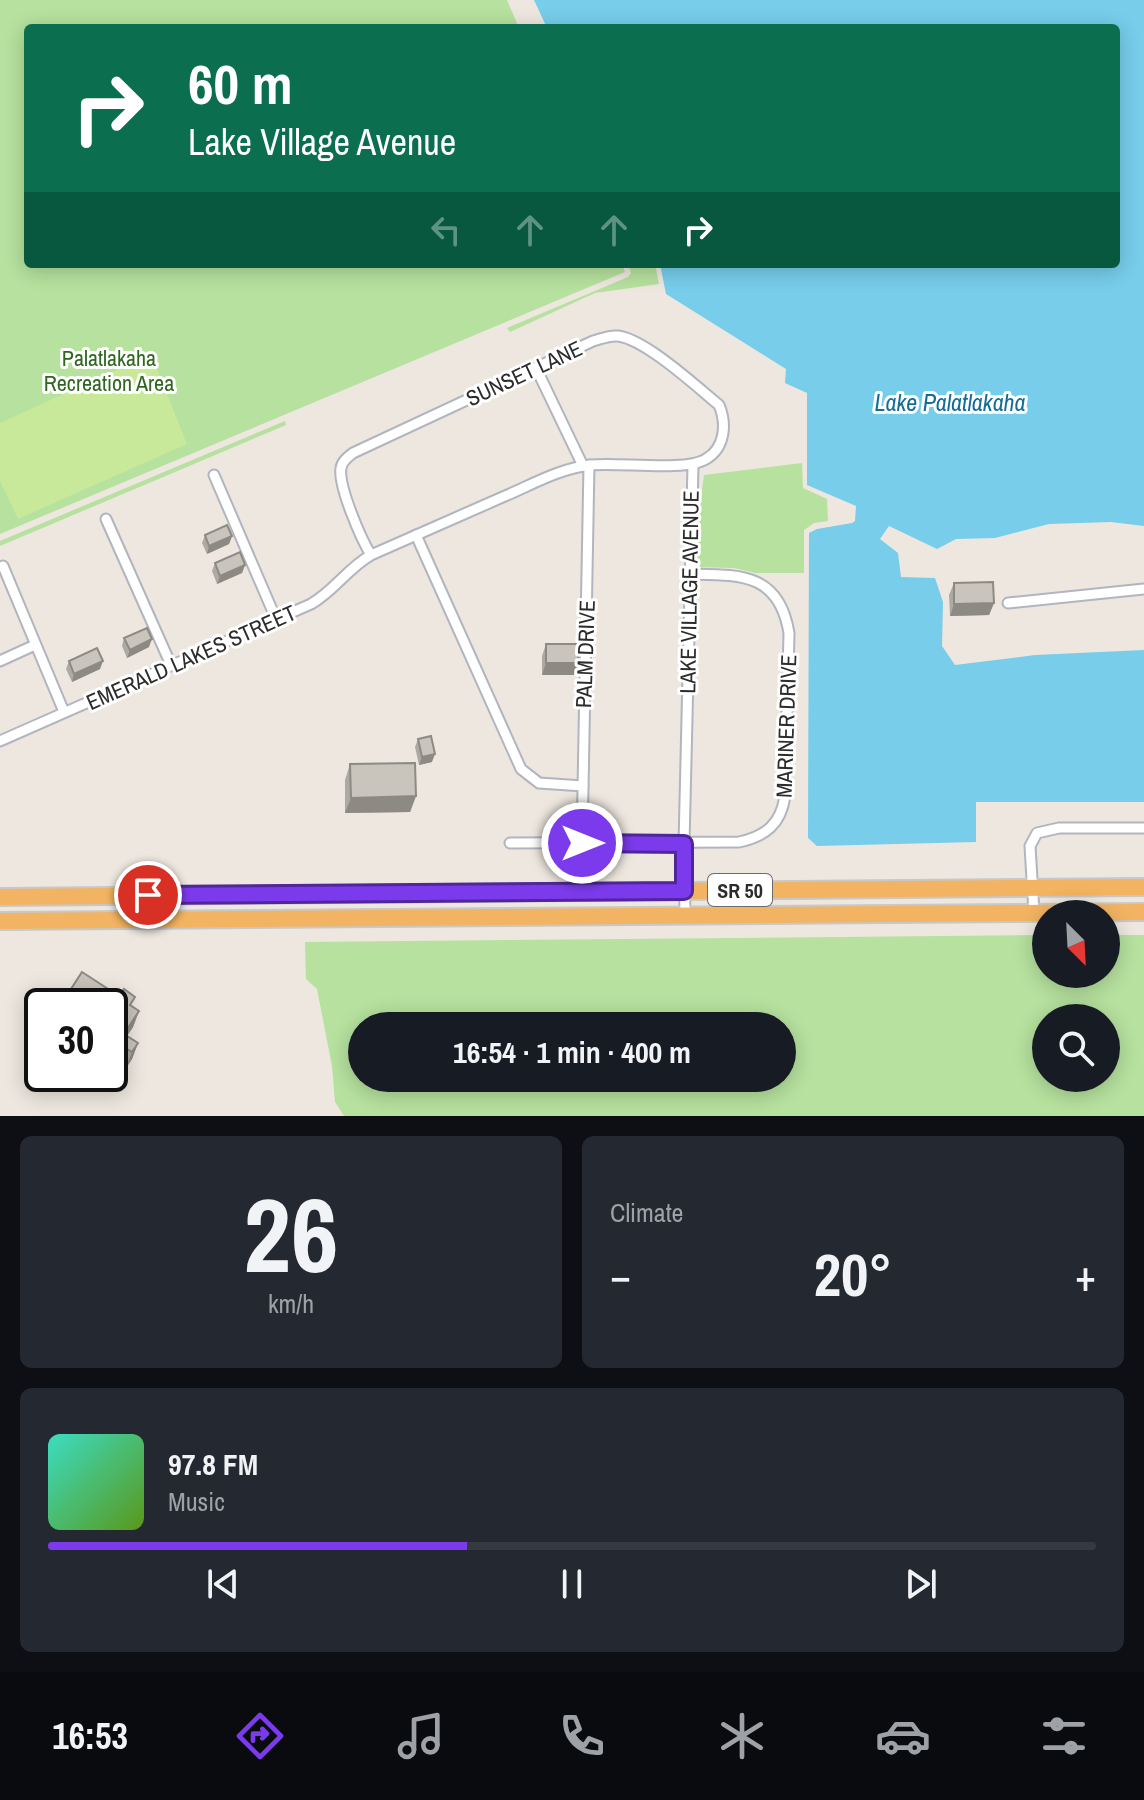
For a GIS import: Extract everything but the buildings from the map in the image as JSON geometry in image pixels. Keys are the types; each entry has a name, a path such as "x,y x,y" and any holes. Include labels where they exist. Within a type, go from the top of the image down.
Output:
{"highway":[{"name":"SR 50","path":"0,897 1144,887"},
{"name":"SR 50","path":"1120,912 1144,912"},
{"name":"SR 50","path":"0,921 1032,913"}],"street":[{"name":"SUNSET LANE","path":"371,555 344,489 341,468 344,462 360,448 609,336 629,339 670,365 719,405 723,422 720,445 712,455 693,465"},
{"name":"PALM DRIVE","path":"536,368 586,466 582,843"},
{"name":"LAKE VILLAGE AVENUE","path":"371,555 551,476 586,466 693,465 685,916"},
{"path":"214,475 276,619"},
{"path":"106,519 171,665"},
{"path":"416,535 521,769 539,783 583,786"},
{"name":"EMERALD LAKES STREET","path":"0,741 320,599 371,555"},
{"path":"3,566 64,712"},
{"name":"MARINER DRIVE","path":"510,843 739,842 752,839 772,827 778,819 785,796 789,633 784,614 777,600 761,582 735,575 689,574"},
{"path":"1008,603 1144,589"},
{"path":"0,661 35,645"},
{"path":"1034,900 1030,846 1037,833 1059,828 1144,828"}],"green space":[{"name":"Palatlakaha Recreation Area","path":"0,0 507,0 517,24 24,24 24,268 624,268 625,272 0,534"},
{"path":"629,268 656,268 659,284 595,293 510,332 507,328 628,277"},
{"path":"151,354 187,444 18,519 0,481 0,423"},
{"path":"285,421 286,425 0,546 0,541"},
{"path":"802,463 803,488 827,499 828,521 814,523 804,530 804,573 755,573 734,568 695,567 704,475"},
{"path":"1032,935 1032,988 1120,988 1120,935 1144,935 1144,1116 344,1116 335,1102 332,1066 317,989 306,979 305,942"}],"water":[{"name":"Lake Palatlakaha","path":"534,0 1144,0 1144,526 1111,522 1049,524 995,538 956,539 937,549 889,526 880,539 898,553 901,577 935,578 943,602 942,646 955,665 1035,655 1144,650 1144,802 976,802 976,842 817,846 808,838 809,533 852,523 855,521 856,506 807,485 807,393 785,383 786,369 666,294 661,268 1120,268 1120,24 545,24"}],"route":[{"path":"148,895 684,891 684,844 582,843"}]}
